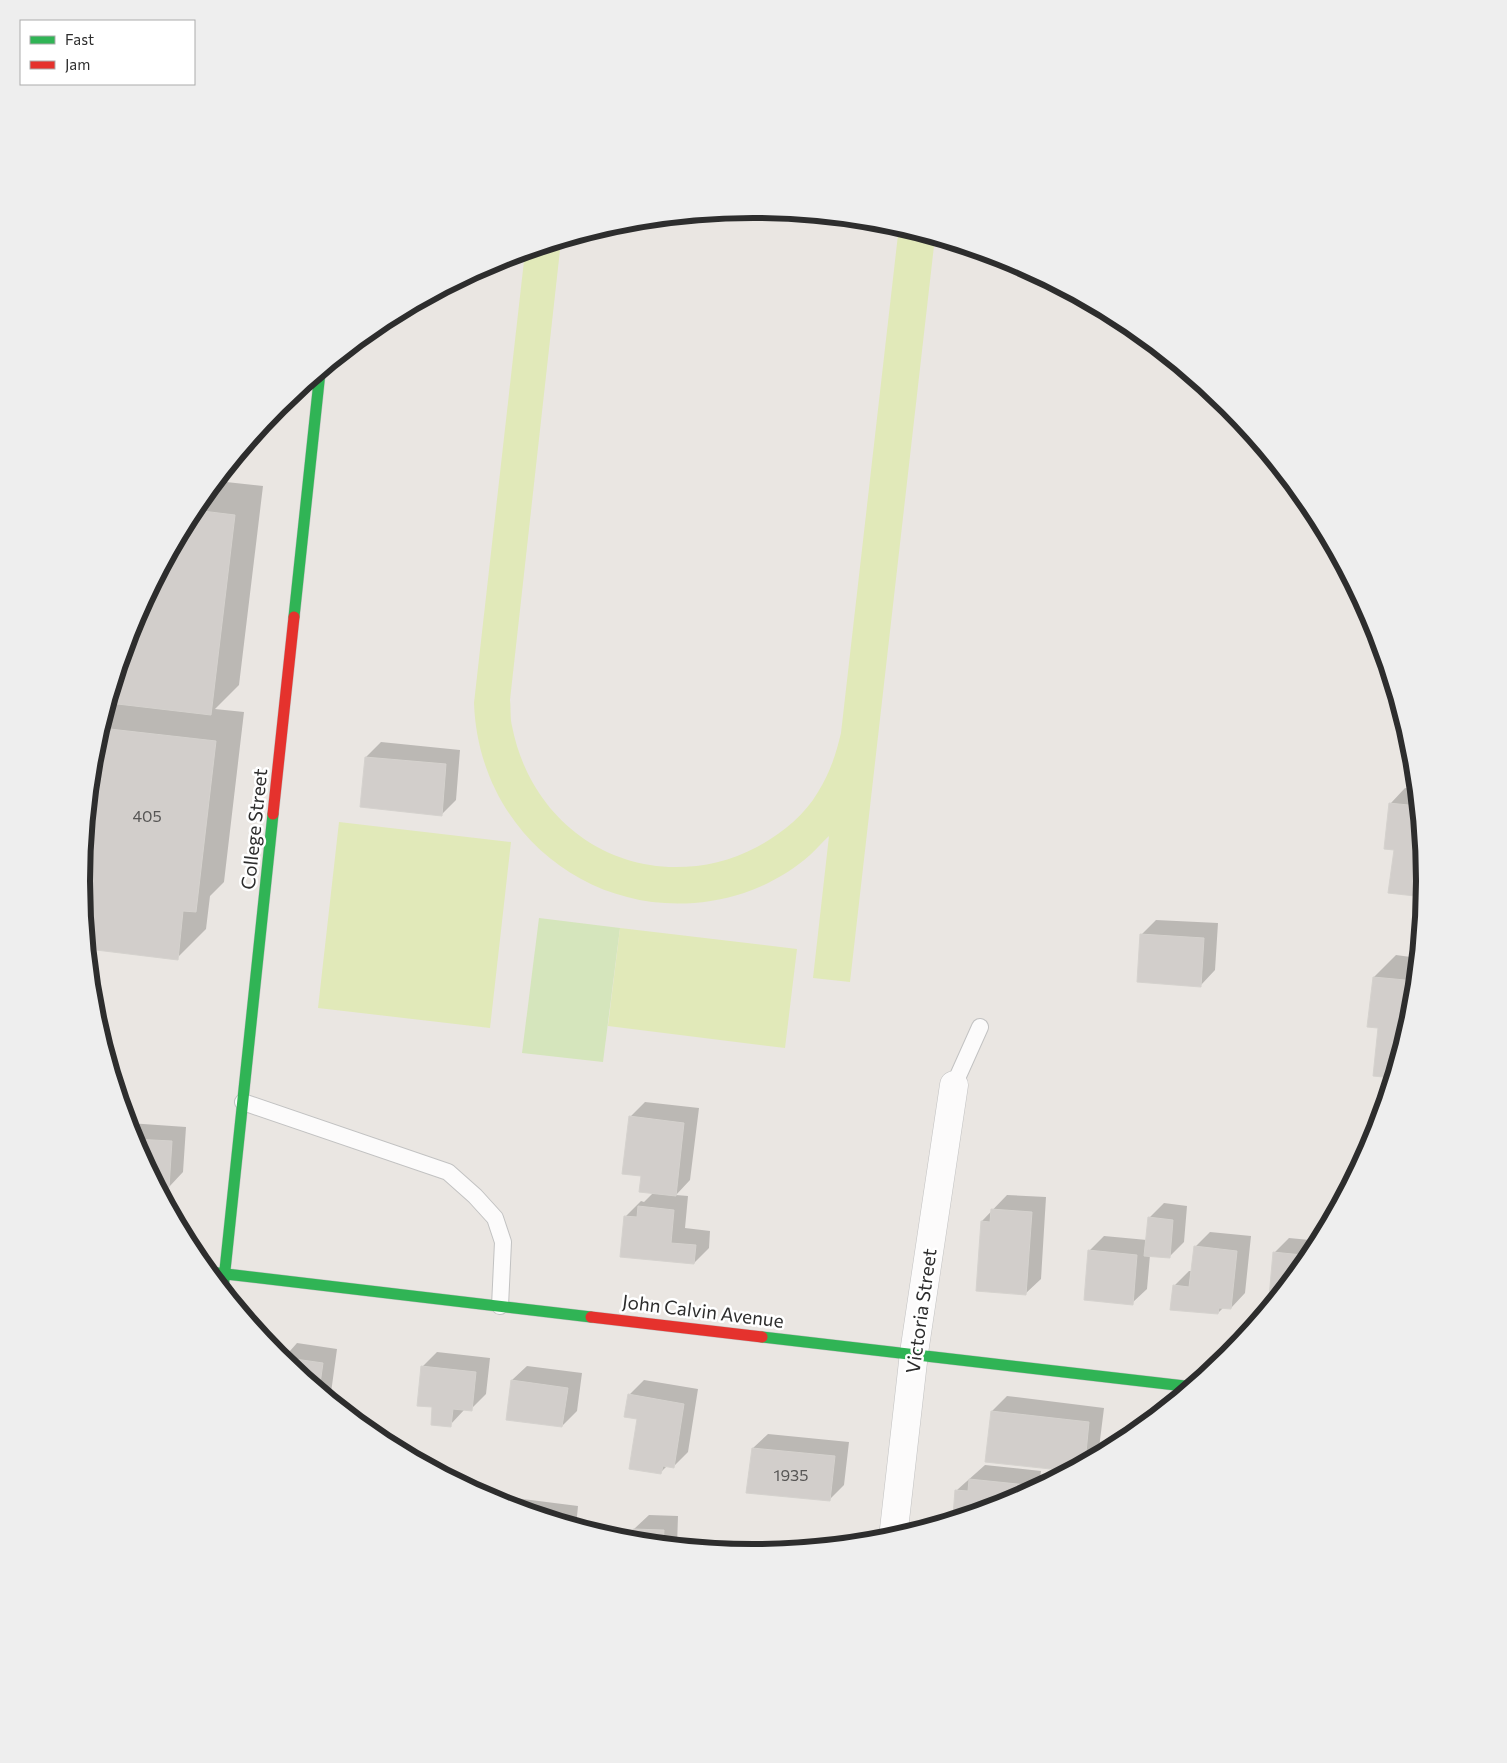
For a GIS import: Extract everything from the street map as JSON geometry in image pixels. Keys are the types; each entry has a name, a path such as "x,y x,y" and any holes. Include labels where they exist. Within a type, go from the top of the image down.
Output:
{"street":[{"name":"College Street","path":"224,1280 319,380"},
{"name":"Victoria Street","path":"894,1529 914,1353 954,1085"},
{"name":"John Calvin Avenue","path":"219,1273 1184,1386"}],"lane":[{"path":"954,1085 980,1027"},
{"path":"243,1102 448,1172 475,1196 495,1218 503,1242 500,1306"}],"green space":[{"path":"898,235 934,244 850,982 813,978 829,836 810,855 788,872 771,882 744,893 694,903 646,901 601,889 561,867 527,836 500,798 482,753 474,703 524,259 560,247 510,700 511,723 520,754 531,780 547,804 566,824 588,841 612,854 640,863 669,867 714,863 736,857 766,842 799,817 812,801 826,778 835,756 841,733"},
{"path":"339,822 511,842 490,1028 318,1008"},
{"path":"539,918 620,928 603,1062 522,1053"},
{"path":"620,928 797,949 785,1048 608,1026"}],"building":[{"path":"203,511 235,515 211,715 115,704 125,668 158,588"},
{"path":"109,729 216,741 196,912 183,911 178,960 94,950 91,925 91,838 96,795"},
{"path":"365,757 446,764 442,816 360,807"},
{"path":"1389,803 1412,805 1416,838 1417,896 1388,893 1394,850 1384,849"},
{"path":"1140,934 1204,938 1201,987 1137,982"},
{"path":"1373,977 1409,980 1404,1011 1387,1077 1373,1076 1378,1028 1367,1027"},
{"path":"629,1116 684,1123 676,1196 639,1192 641,1176 622,1174"},
{"path":"143,1140 172,1141 169,1188 165,1188 158,1175"},
{"path":"638,1206 674,1210 671,1243 696,1245 694,1264 620,1257 624,1216 637,1217"},
{"path":"991,1209 1032,1212 1026,1295 976,1291 981,1221 990,1222"},
{"path":"1148,1217 1173,1220 1170,1258 1144,1256"},
{"path":"1194,1246 1237,1251 1231,1309 1219,1308 1218,1314 1170,1310 1173,1285 1189,1287"},
{"path":"1088,1250 1137,1255 1133,1305 1084,1300"},
{"path":"1273,1252 1301,1255 1280,1285 1269,1298"},
{"path":"292,1359 323,1363 320,1383"},
{"path":"421,1366 476,1372 472,1411 453,1409 451,1427 431,1425 432,1407 417,1406"},
{"path":"511,1380 568,1388 562,1427 506,1420"},
{"path":"628,1394 684,1404 674,1468 663,1466 661,1474 629,1469 637,1419 624,1417"},
{"path":"991,1411 1089,1422 1086,1456 1060,1470 985,1462"},
{"path":"752,1448 835,1456 830,1501 746,1493"},
{"path":"969,1479 1027,1485 953,1514 955,1490 968,1491"},
{"path":"633,1529 664,1530 663,1538 633,1533"}],"traffic: fast":[{"path":"294,617 319,380"},
{"path":"224,1281 273,814"},
{"path":"219,1273 591,1317"},
{"path":"762,1337 1184,1386"}],"traffic: jam":[{"path":"273,814 294,617"},
{"path":"591,1317 762,1337"}]}
